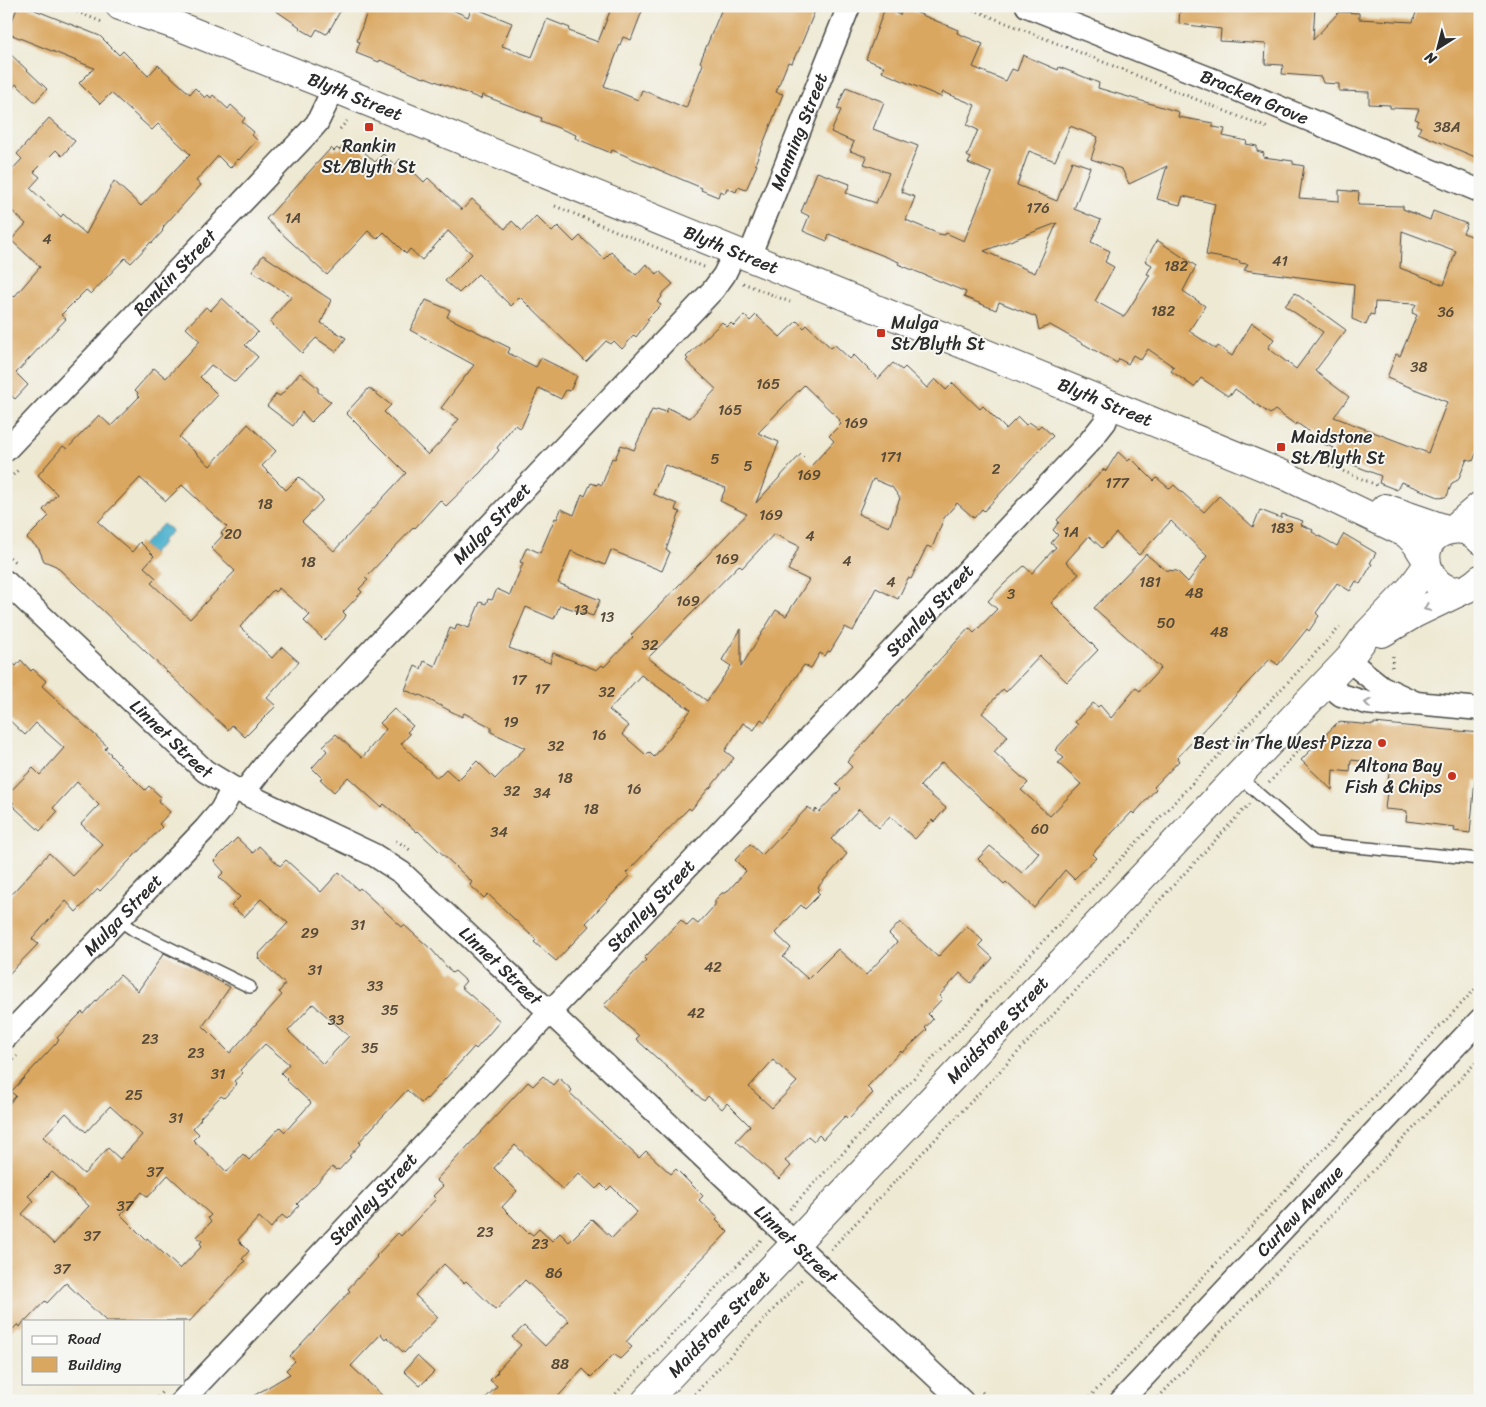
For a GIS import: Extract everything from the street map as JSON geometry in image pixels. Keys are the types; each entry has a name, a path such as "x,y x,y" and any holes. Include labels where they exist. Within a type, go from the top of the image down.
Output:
{"street":[{"name":"Blyth Street","path":"120,6 178,26 334,88 1112,404 1289,463 1451,530 1467,531 1480,540"},
{"name":"Blyth Street","path":"144,6 178,26"},
{"name":"Manning Street","path":"742,255 850,6"},
{"name":"Bracken Grove","path":"1027,6 1216,81 1480,191"},
{"name":"Rankin Street","path":"6,450 309,132 317,123 334,88"},
{"name":"Mulga Street","path":"6,1037 119,920 221,810 250,784 275,752 713,290 742,255"},
{"name":"Stanley Street","path":"182,1401 1090,440 1105,422 1112,404"},
{"name":"Blyth Street","path":"1289,463 1406,534 1416,543 1427,562 1434,580 1446,588 1456,590 1478,581"},
{"path":"1451,530 1480,506"},
{"name":"Maidstone Street","path":"646,1401 1348,660 1367,634 1411,588 1427,562 1432,542 1441,533 1451,530"},
{"name":"Maidstone Street","path":"1348,660 1393,626 1478,581"},
{"name":"Linnet Street","path":"6,582 205,771 240,791 396,868 962,1401"},
{"path":"1348,660 1382,687 1416,703"},
{"path":"1326,683 1341,695 1360,702 1384,705 1416,703 1480,709"},
{"name":"Curlew Avenue","path":"1121,1401 1480,1020"}],"lane":[{"path":"1238,776 1315,843 1480,860"},
{"path":"119,920 135,931 250,987"}],"path":[{"path":"964,6 1277,132"},
{"path":"1289,463 1384,488"},
{"path":"609,1401 1344,622"},
{"path":"688,1401 1039,1030 1309,739"},
{"path":"1086,1401 1480,984"},
{"path":"1155,1401 1480,1058"}],"water":[{"path":"163,524 171,532 152,554 143,545"}],"building":[{"path":"18,6 25,6 100,36 119,55 123,51 148,76 158,65 190,94 195,88 205,98 208,95 211,98 213,95 228,109 231,105 245,118 242,122 254,132 252,135 257,140 230,168 218,156 196,181 201,185 163,227 163,231 152,243 131,263 125,258 91,294 86,290 61,315 66,319 16,373 28,385 15,399 6,391 6,289 14,297 40,267 11,240 26,224 6,205 6,176 22,159 17,154 49,118 75,141 62,156 56,150 34,172 40,177 30,188 61,217 63,214 86,234 114,181 141,206 190,154 158,124 152,130 111,93 100,104 79,83 94,68 7,33"},
{"path":"269,6 343,6 328,33 326,34 317,29 313,36"},
{"path":"369,6 444,6 468,17 472,7 512,23 502,46 532,57 547,19 570,28 569,31 598,42 612,6 644,6 631,40 623,37 604,86 638,100 642,90 686,108 703,64 700,62 723,6 817,6 798,52 792,63 788,62 776,92 783,94 746,190 738,187 736,192 727,188 725,193 720,191 718,197 701,190 702,188 612,150 611,153 575,138 576,135 541,121 542,118 482,95 481,99 380,60 379,62 356,53 360,42 357,41"},
{"path":"1180,6 1315,6 1313,40 1339,12 1359,13 1359,19 1413,22 1418,6 1480,6 1480,159 1418,133 1421,127 1416,125 1418,120 1415,119 1419,109 1390,108 1390,105 1369,104 1369,92 1339,91 1339,84 1323,83 1321,77 1282,74 1283,65 1265,64 1266,44 1220,41 1221,29 1179,24"},
{"path":"903,7 958,30 957,33 983,44 973,67 1006,81 1012,69 1017,71 1023,55 1058,70 1059,67 1099,83 1098,88 1179,112 1178,117 1213,123 1213,127 1225,129 1223,136 1247,141 1246,144 1257,146 1257,151 1264,153 1263,157 1293,161 1293,164 1304,166 1299,198 1339,201 1339,190 1359,192 1358,205 1403,206 1403,209 1430,220 1433,211 1467,224 1463,233 1480,239 1480,444 1473,461 1467,459 1458,480 1452,483 1447,496 1441,498 1401,482 1397,490 1379,483 1381,476 1331,456 1334,448 1324,444 1324,442 1297,423 1296,425 1275,410 1270,414 1235,389 1228,396 1201,378 1194,387 1171,371 1174,367 1148,349 1141,360 1133,355 1128,364 1119,359 1117,363 1050,325 1039,330 1036,317 999,302 996,310 964,297 966,292 898,264 899,262 829,234 827,241 803,231 809,216 801,212 817,172 850,184 846,193 876,203 889,173 864,164 867,157 850,151 854,142 831,132 841,110 837,109 846,87 884,102 873,129 918,146 901,189 903,189 902,192 915,197 906,220 939,234 945,235 946,233 964,241 992,173 968,163 971,158 967,156 978,130 967,125 975,105 943,92 941,97 882,72 884,67 866,59 885,8 900,15","holes":["1070,126 1098,137 1091,159 1122,169 1129,184 1167,166 1157,199 1180,205 1183,196 1215,204 1206,255 1248,264 1244,270 1354,284 1352,319 1366,325 1370,314 1374,315 1375,302 1416,304 1412,313 1417,315 1400,356 1396,354 1387,378 1447,402 1428,453 1334,417 1349,397 1315,371 1346,330 1295,293 1285,306 1323,332 1296,369 1268,348 1274,339 1252,323 1232,356 1218,346 1216,349 1189,331 1205,306 1183,291 1196,266 1157,240 1145,261 1152,265 1147,274 1150,275 1124,317 1095,301 1114,267 1105,262 1110,251 1091,242 1101,220 1074,209 1090,167 1072,161 1057,201 1017,185 1029,151 1055,161","1057,223 1035,273 984,251","1402,231 1456,251 1444,285 1400,268"]},
{"path":"6,50 47,89 35,102 16,84 6,95"},
{"path":"348,141 359,151 361,149 375,162 383,154 395,165 400,159 424,182 428,178 462,210 472,199 505,229 512,221 522,231 536,216 552,232 558,226 574,242 580,236 604,259 611,252 636,275 646,264 657,274 659,271 673,284 661,295 662,297 657,302 661,305 647,319 649,320 636,337 634,335 622,349 614,341 611,344 606,341 586,362 520,297 511,306 478,274 459,293 445,281 472,254 448,231 422,260 410,249 406,254 384,232 377,239 368,231 327,275 266,219 331,148 334,151 337,148 339,150"},
{"path":"263,255 331,300 321,323 346,338 336,352 316,338 302,353 270,322 292,297 252,271"},
{"path":"222,298 258,332 245,345 258,357 235,382 211,365 200,377 218,395 179,437 210,466 248,424 276,451 262,466 286,490 299,477 323,500 302,522 334,551 406,473 346,413 369,388 391,405 384,412 428,455 459,419 441,408 474,365 410,330 426,300 450,310 447,317 510,348 508,353 536,367 541,358 577,376 570,391 566,390 561,399 539,388 521,428 514,425 497,448 499,450 481,472 446,506 440,500 365,578 368,580 359,589 362,592 343,612 346,615 344,619 324,640 304,621 310,615 279,588 275,592 273,590 240,627 272,658 282,647 299,662 267,698 276,706 245,737 232,725 228,730 56,566 44,561 39,549 27,538 49,516 43,510 57,494 38,475 63,446 67,449 99,415 111,426 139,397 135,390 154,368 166,378 200,341 186,328 206,307 210,311","holes":["140,478 166,501 182,485 227,527 221,533 223,535 211,548 235,571 190,619 151,583 156,578 144,567 154,556 140,542 132,552 98,522"]},
{"path":"744,315 750,321 756,315 780,337 797,321 804,328 807,325 831,348 835,345 850,359 854,355 878,379 893,363 902,370 905,367 927,388 935,379 946,390 953,383 980,409 983,406 1006,429 1018,417 1026,425 1029,422 1038,428 1041,425 1053,436 984,511 982,509 974,518 957,503 944,518 932,548 927,546 911,579 908,578 898,599 876,588 853,631 845,627 830,652 828,651 825,656 820,653 811,668 804,665 765,722 761,719 754,730 743,723 725,751 734,758 691,810 689,808 626,873 629,876 586,923 589,926 556,961 534,942 536,940 488,894 484,898 470,885 472,882 418,831 384,804 381,807 348,777 334,792 320,779 322,778 312,768 327,751 323,746 336,734 362,758 386,729 380,723 394,709 413,726 407,732 410,734 401,744 437,778 446,769 458,780 477,761 495,779 525,748 491,732 491,727 464,713 462,717 420,695 405,690 415,666 421,669 424,661 435,666 450,628 455,630 457,624 469,628 480,602 486,604 488,599 492,600 497,589 510,595 523,563 520,562 527,547 540,553 555,518 557,519 561,509 574,515 582,494 585,496 591,483 602,485 612,458 615,459 621,445 634,450 652,410 656,411 657,409 666,412 668,408 690,418 716,389 686,361 688,359 686,357 722,322 727,327 731,323 734,326","holes":["804,385 840,420 841,424 829,436 834,441 812,465 801,454 756,503 779,442 758,433","665,465 726,488 720,501 747,514 631,635 633,637 604,667 602,665 597,670 553,653 550,663 509,648 526,607 554,619 560,605 593,616 600,600 558,583 571,551 605,565 611,550 662,571 670,552 666,550 680,512 675,510 677,504 653,494","873,479 892,487 900,498 889,527 858,514","774,534 799,546 788,570 809,580 786,616 776,610 741,667 741,629 722,660 731,666 707,701 648,658 739,565 742,568","641,675 691,710 654,757 649,752 646,755 622,734 629,726 609,710"]},
{"path":"300,373 318,388 318,392 331,402 311,422 302,412 293,426 267,406 276,394 280,396"},
{"path":"1118,452 1128,461 1131,458 1154,481 1157,478 1170,489 1174,485 1204,512 1219,496 1253,527 1260,510 1281,518 1282,514 1303,521 1301,525 1313,530 1312,532 1337,546 1344,534 1376,553 1360,584 1356,581 1350,591 1337,583 1316,613 1319,616 1309,631 1307,629 1278,665 1270,659 1177,758 1179,761 1154,787 1156,789 1134,814 1132,812 1092,854 1096,858 1074,879 1065,870 1034,908 1006,882 1004,884 978,859 990,846 1022,873 1039,853 942,762 920,786 946,808 915,839 890,816 879,828 859,809 831,839 847,854 818,887 817,891 820,894 805,909 801,905 775,933 791,948 783,957 808,979 838,949 866,975 897,942 889,934 900,922 938,957 967,926 983,941 979,945 993,958 971,983 960,973 939,996 942,999 928,1014 933,1019 925,1028 927,1030 902,1053 901,1051 867,1087 873,1093 848,1119 845,1116 823,1139 819,1135 814,1141 808,1136 785,1161 791,1166 779,1179 736,1141 750,1126 727,1103 722,1109 708,1096 704,1101 636,1039 639,1036 604,1005 646,960 644,958 681,920 687,926 693,920 698,924 715,905 715,900 722,893 726,893 746,871 735,860 750,844 762,855 808,807 814,812 816,809 819,812 841,789 836,784 852,767 847,762 969,628 974,633 997,609 988,601 1004,584 1024,566 1032,573 1056,547 1051,543 1058,535 1053,530 1059,522 1057,520 1104,469 1106,471","holes":["1171,521 1207,556 1188,582 1177,571 1165,570 1146,554 1094,608 1161,668 1140,691 1136,688 1111,718 1100,705 1098,707 1093,703 1075,722 1078,725 1055,750 1064,758 1058,763 1081,784 1050,816 1021,790 1028,783 994,752 1008,736 982,713 1003,689 1006,692 1040,656 1067,682 1098,650 1051,603 1079,574 1066,562 1089,536 1102,548 1116,533 1139,555","773,1060 797,1082 772,1108 749,1087"]},
{"path":"6,657 16,666 21,660 31,671 33,669 46,681 42,686 107,746 105,749 110,755 145,790 149,786 161,797 158,801 170,812 159,824 162,827 100,891 98,889 76,912 66,901 32,939 38,944 6,977 6,900 49,853 73,876 103,845 81,824 99,805 77,782 53,808 57,812 40,831 12,805 14,803 6,796 33,768 40,775 64,748 36,723 25,735 6,717"},
{"path":"1338,722 1374,725 1374,723 1480,733 1480,781 1475,780 1470,833 1454,831 1455,827 1406,821 1407,811 1385,809 1390,764 1351,760 1350,772 1333,770 1332,790 1301,760"},
{"path":"237,838 253,853 259,846 280,866 286,860 321,892 339,872 358,890 360,888 402,927 404,925 432,950 452,973 455,971 466,981 461,987 500,1021 476,1049 474,1047 427,1099 421,1103 407,1090 359,1142 361,1143 339,1170 332,1167 297,1204 299,1206 287,1219 282,1215 271,1228 259,1217 238,1240 249,1251 242,1259 245,1261 190,1321 105,1320 66,1283 27,1320 22,1320 20,1327 18,1324 6,1336 6,1107 16,1096 11,1092 59,1040 57,1038 82,1012 84,1014 120,975 138,991 164,953 230,987 203,1026 230,1053 282,995 279,992 285,984 258,958 258,955 288,923 261,899 244,917 231,906 240,897 219,877 224,872 214,861","holes":["313,1004 349,1036 323,1064 288,1031","265,1044 289,1064 281,1073 311,1103 285,1132 280,1127 249,1160 243,1154 227,1172 193,1140 199,1134 193,1128 221,1096 224,1098 237,1084 234,1081 243,1073 240,1070","110,1106 142,1135 120,1159 108,1148 84,1174 43,1137 66,1113 86,1132","52,1172 89,1206 54,1244 22,1214 34,1201 28,1196","168,1175 211,1215 208,1218 211,1222 197,1237 202,1241 200,1243 202,1246 180,1269 147,1238 146,1240 121,1215 142,1192 148,1197"]},
{"path":"543,1076 553,1085 559,1078 572,1090 570,1093 639,1158 646,1151 671,1174 676,1169 703,1196 699,1200 718,1218 716,1220 728,1232 684,1277 626,1342 632,1347 620,1359 614,1354 591,1377 583,1369 554,1401 483,1401 497,1386 490,1380 521,1345 512,1337 524,1326 545,1346 569,1321 525,1280 496,1310 466,1281 464,1283 444,1264 415,1295 438,1317 404,1353 387,1337 385,1339 381,1334 351,1366 388,1401 245,1401 290,1374 286,1370 295,1361 290,1356 350,1291 348,1289 376,1256 398,1233 401,1236 436,1199 433,1196 443,1186 436,1180 528,1082 533,1086","holes":["515,1145 563,1190 579,1173 596,1189 601,1184 607,1190 611,1186 637,1212 612,1238 592,1219 569,1242 560,1233 552,1241 539,1229 533,1235 528,1233 502,1207 517,1191 494,1168"]},
{"path":"417,1356 434,1372 420,1386 404,1371"}],"place":[{"name":"Rankin St/Blyth St","path":"369,127"},
{"name":"Mulga St/Blyth St","path":"881,333"},
{"name":"Maidstone St/Blyth St","path":"1281,447"},
{"name":"Best in The West Pizza","path":"1382,743"},
{"name":"Altona Bay Fish & Chips","path":"1452,776"}]}
